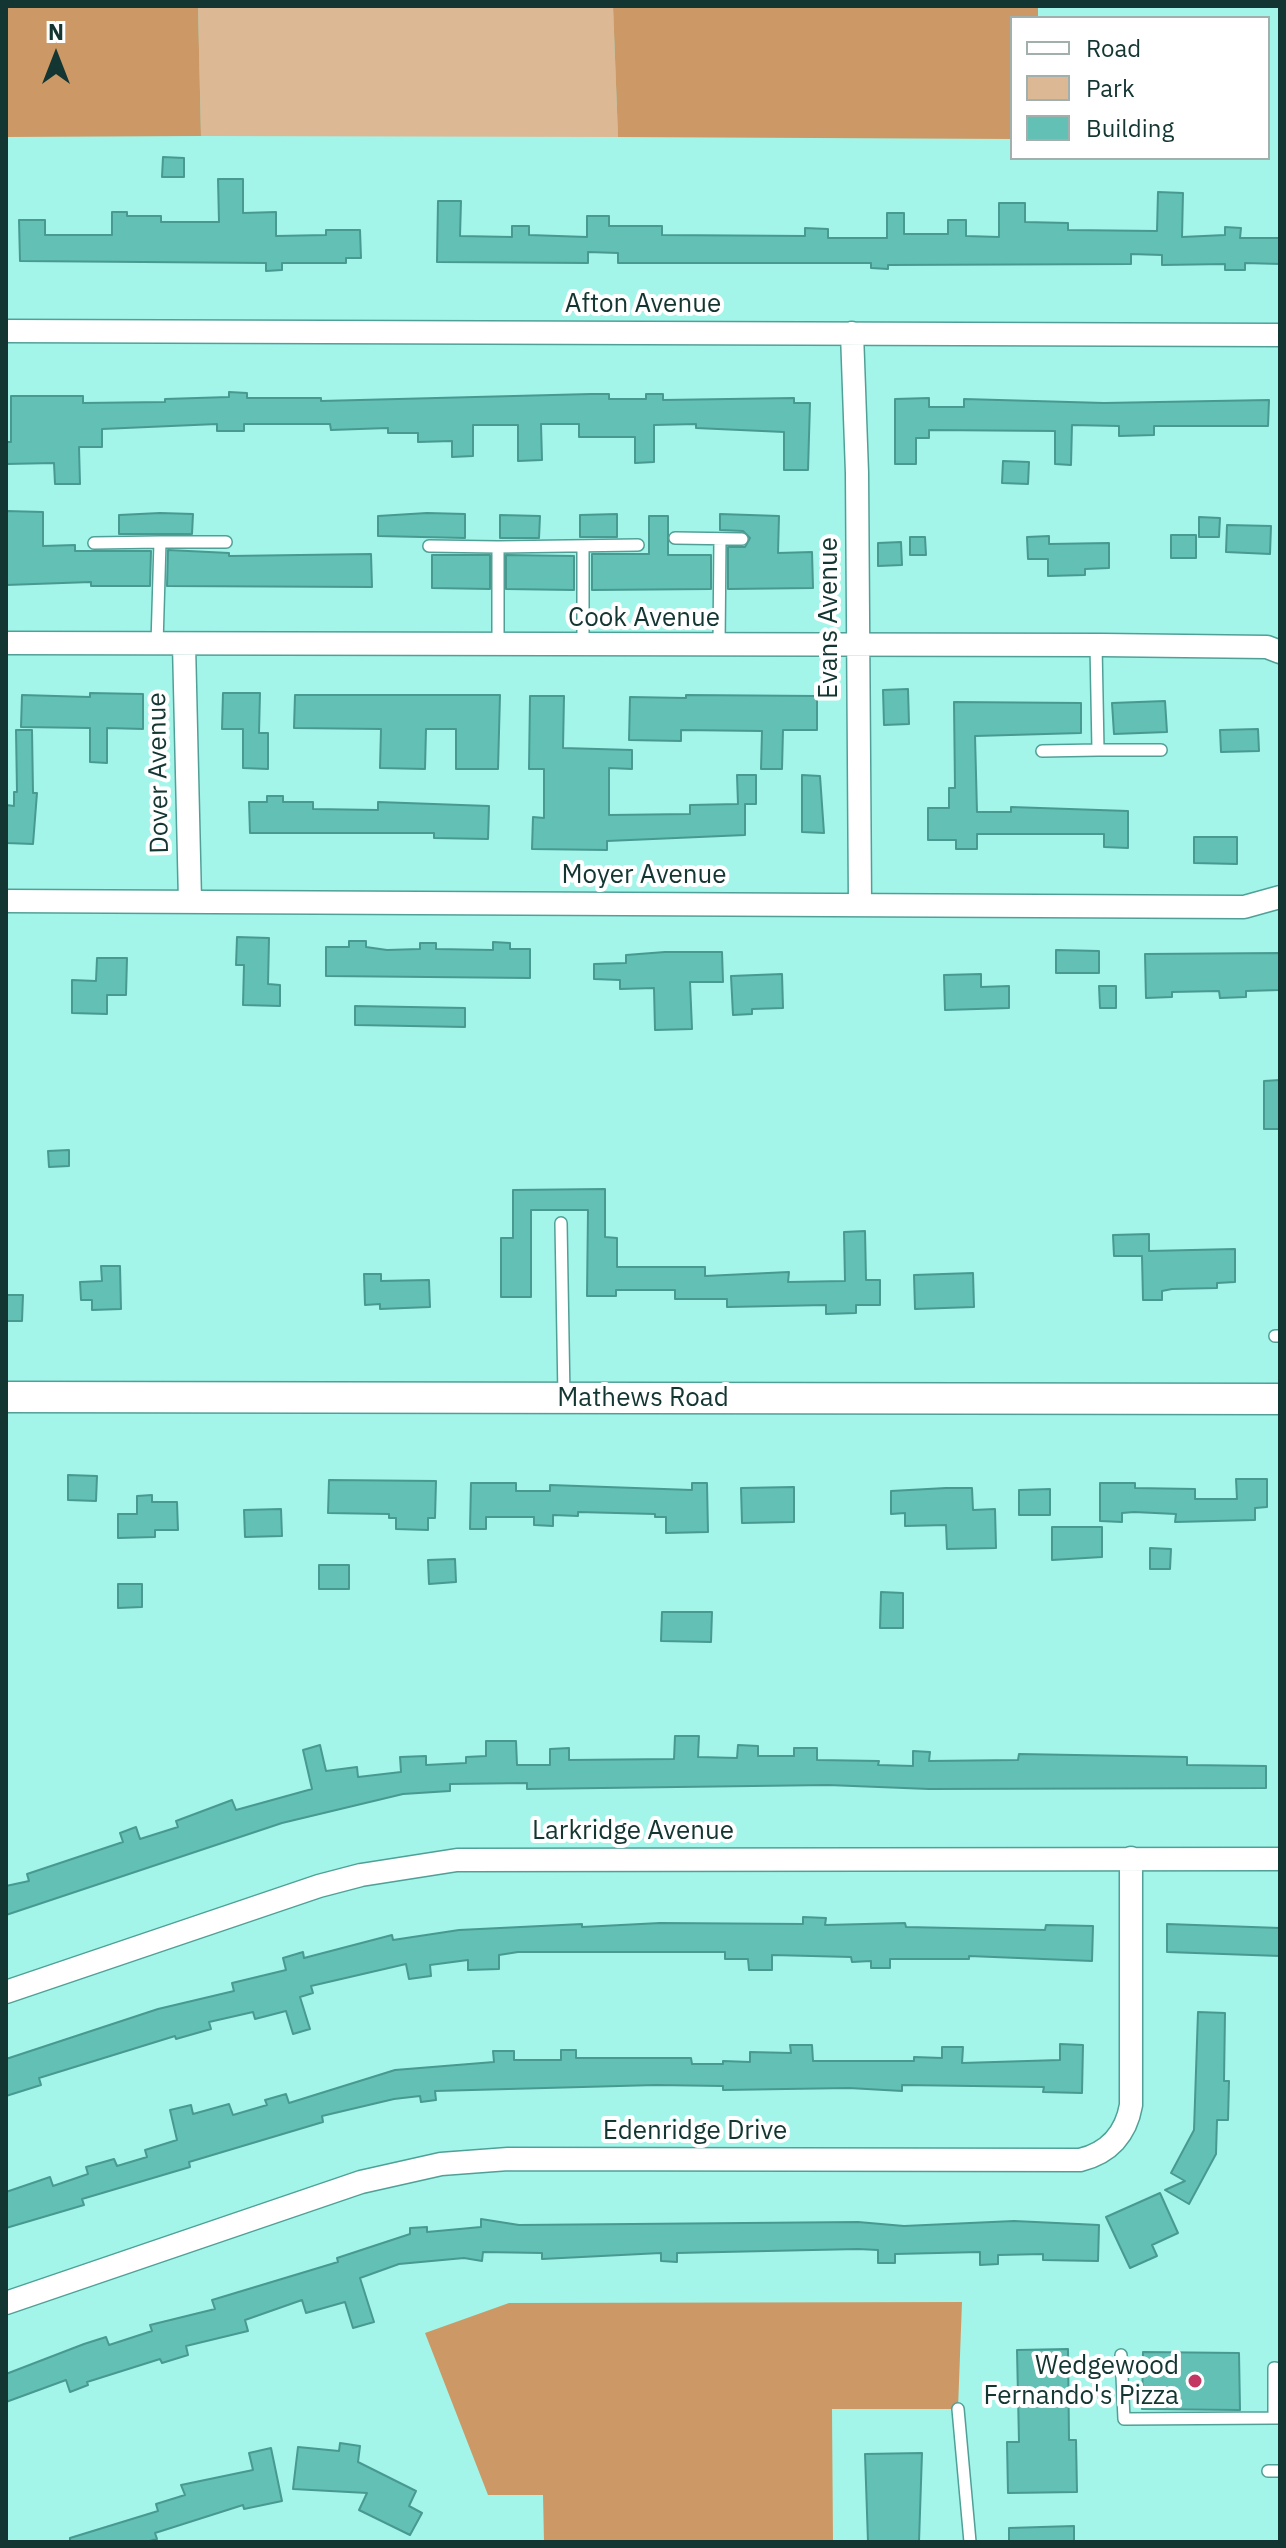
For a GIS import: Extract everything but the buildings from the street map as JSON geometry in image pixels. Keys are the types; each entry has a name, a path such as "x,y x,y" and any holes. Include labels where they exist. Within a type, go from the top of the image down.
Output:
{"street":[{"name":"Afton Avenue","path":"6,331 1280,335"},
{"name":"Evans Avenue","path":"852,333 857,473 860,903"},
{"name":"Cook Avenue","path":"6,643 1096,645 1267,647 1280,652"},
{"name":"Dover Avenue","path":"184,644 190,901"},
{"name":"Moyer Avenue","path":"6,901 1244,907 1280,897"},
{"name":"Mathews Road","path":"6,1397 1280,1399"},
{"name":"Larkridge Avenue","path":"6,1992 319,1886 415,1865 505,1858 1280,1859"},
{"name":"Edenridge Drive","path":"6,2303 361,2182 441,2164 508,2159 1080,2160 1094,2156 1112,2145 1123,2132 1131,2105 1131,1858"}],"lane":[{"path":"675,538 742,539"},
{"path":"719,646 720,539"},
{"path":"157,644 160,542"},
{"path":"94,543 226,542"},
{"path":"429,546 638,545"},
{"path":"583,546 583,645"},
{"path":"498,547 498,645"},
{"path":"1096,645 1098,750"},
{"path":"1042,751 1161,750"},
{"path":"561,1223 564,1398"},
{"path":"1121,2355 1124,2419 1277,2418 1274,2368 1280,2369"},
{"path":"958,2409 970,2542"}],"green space":[{"path":"198,6 613,6 618,137 201,136"}],"shaded area":[{"path":"6,6 198,6 201,136 6,137"},
{"path":"613,6 1038,6 1038,16 1010,16 1010,139 618,137"},
{"path":"962,2302 958,2409 832,2409 833,2542 544,2542 543,2495 488,2495 425,2333 509,2303"}],"place":[{"name":"Wedgewood Fernando's Pizza","path":"1195,2381"}]}
